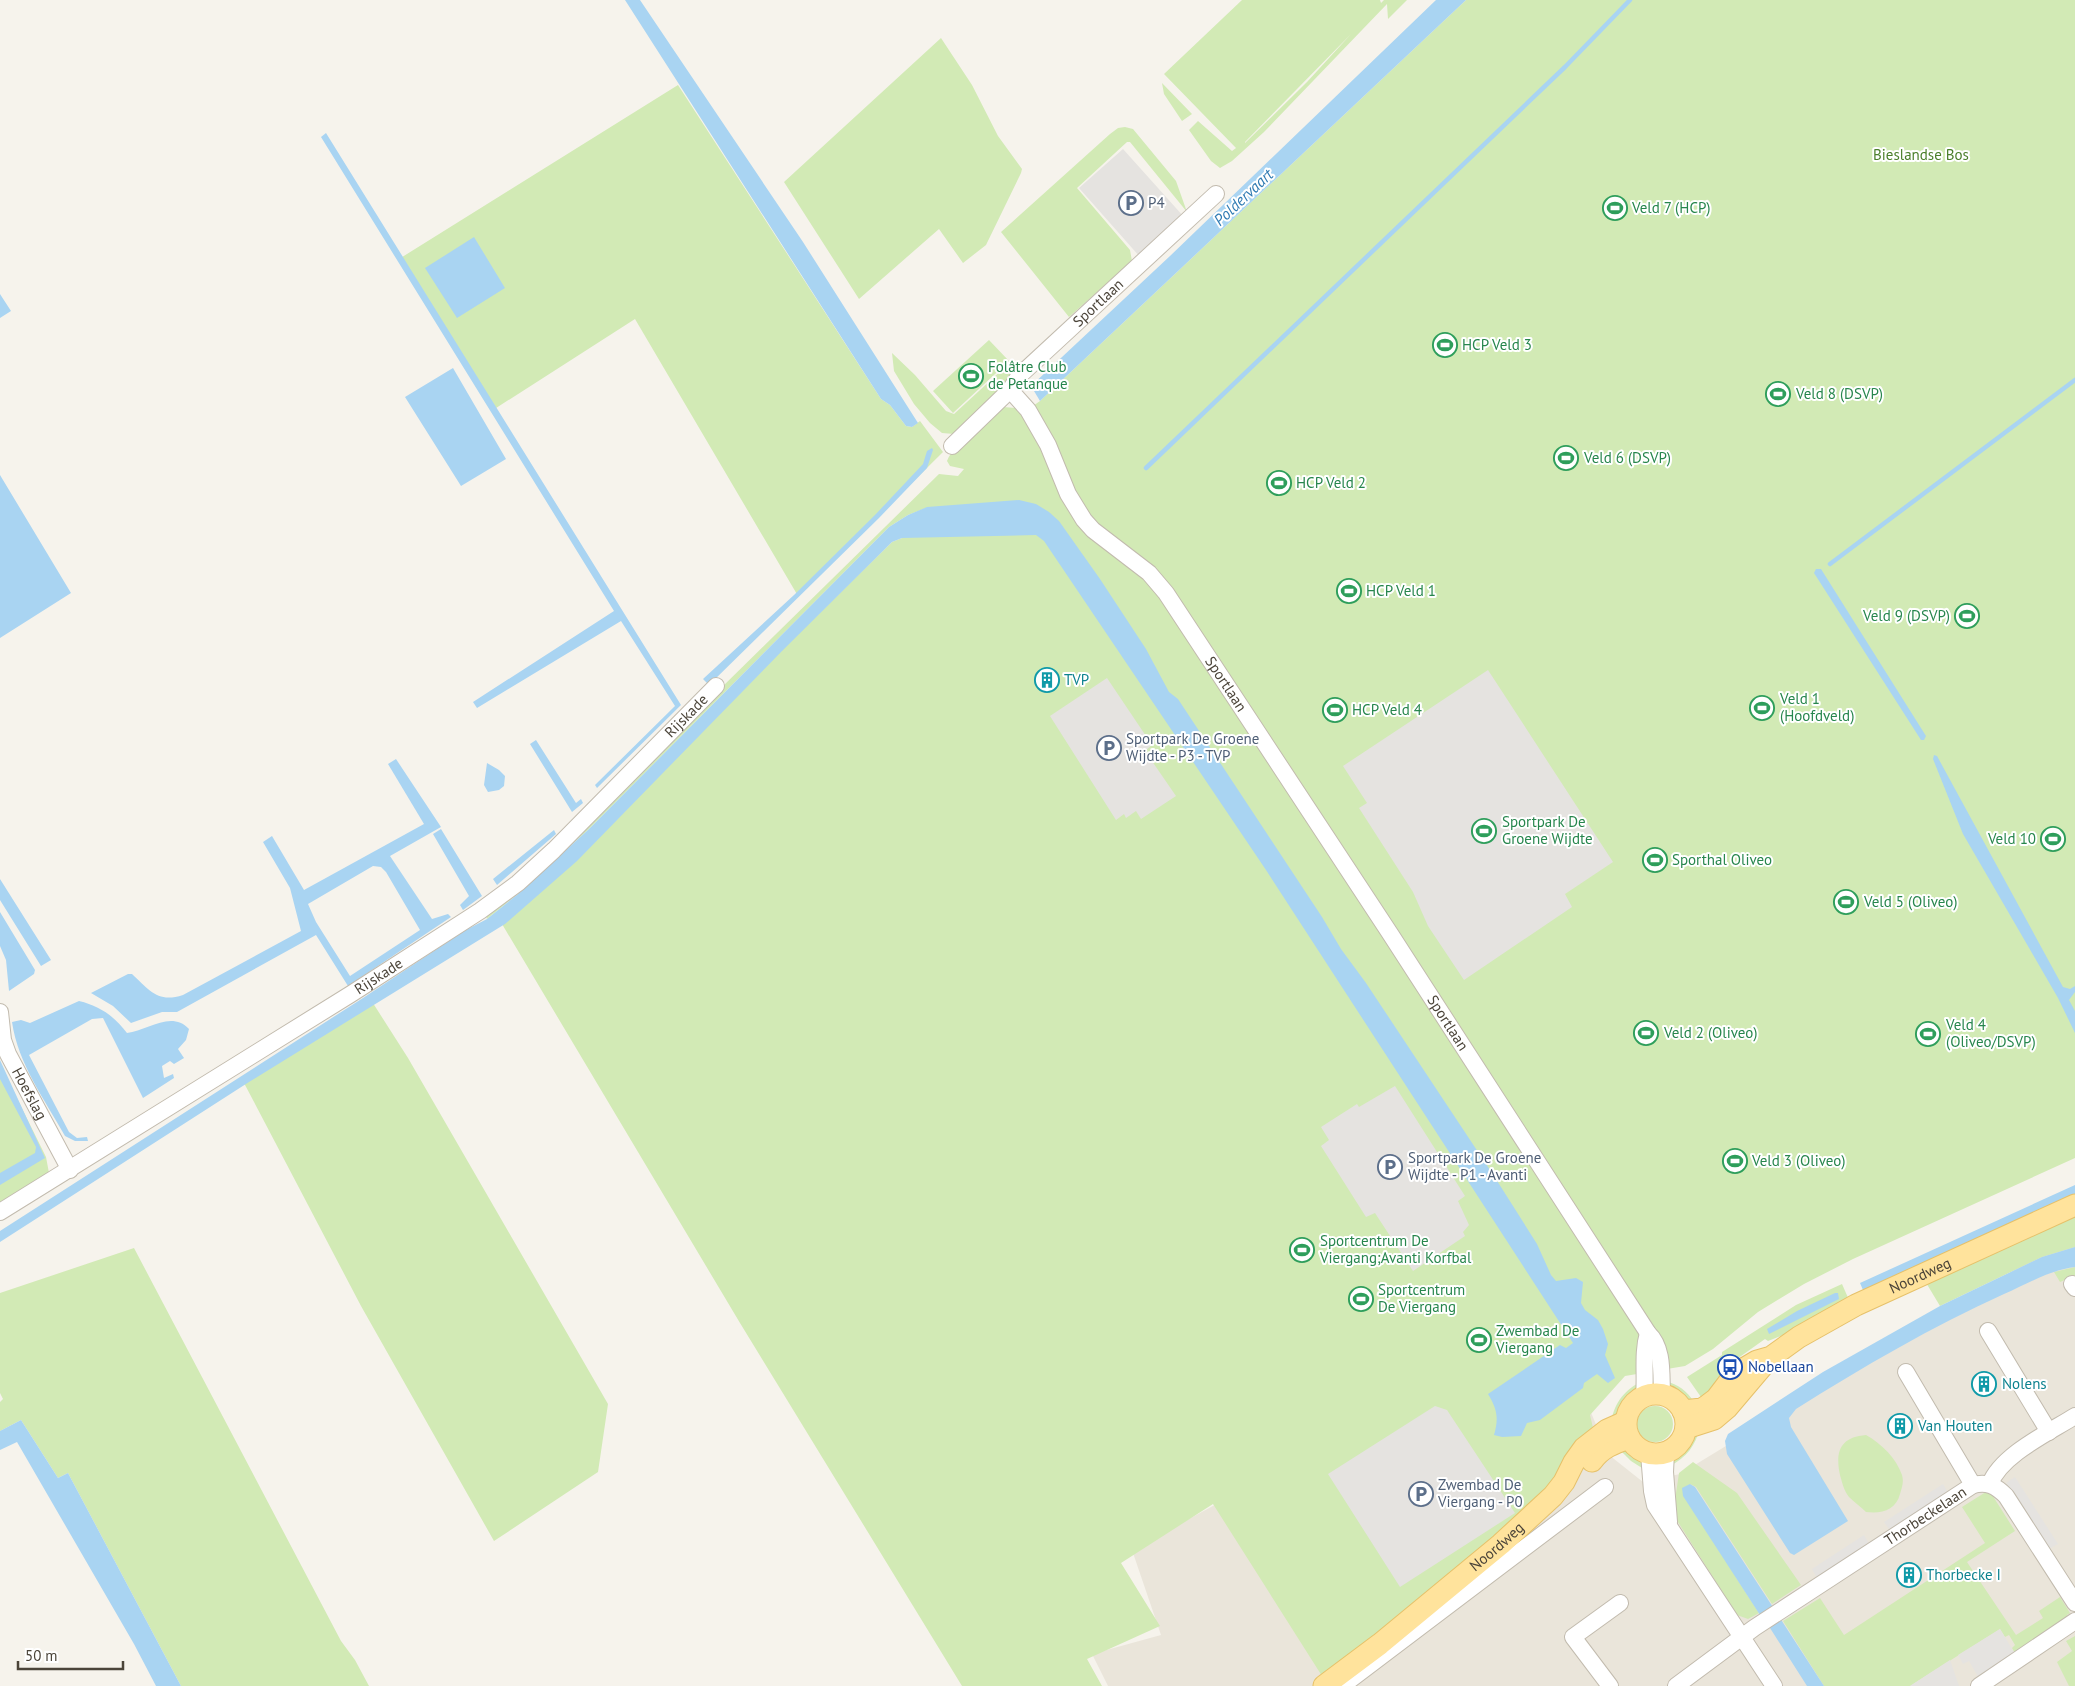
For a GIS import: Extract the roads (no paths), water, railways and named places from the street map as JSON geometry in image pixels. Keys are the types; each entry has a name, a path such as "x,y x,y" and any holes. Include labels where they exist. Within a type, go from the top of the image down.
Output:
{"main road":[{"name":"Noordweg","path":"1684,1419 1716,1399 1735,1374 1757,1361 1770,1357 1856,1305 2075,1205"},
{"path":"1653,1395 1670,1398 1684,1419 1679,1443 1657,1453 1634,1445 1627,1430 1631,1406 1653,1395"},
{"name":"Noordweg","path":"1324,1686 1380,1644 1501,1544 1543,1506 1564,1482 1574,1462 1584,1448 1607,1430 1627,1430"}],"street":[{"name":"Sportlaan","path":"1216,194 1019,376 1010,390 1028,410 1048,445 1068,494 1084,520 1093,530 1149,573 1166,593 1391,935 1455,1038 1659,1349 1653,1395"},
{"path":"952,446 1010,390"},
{"name":"Rijskade","path":"0,1212 351,994 477,913 518,883 554,850 716,686"},
{"name":"Hoefslag","path":"0,1012 3,1040 8,1054 70,1170"},
{"path":"1988,1331 2048,1432"},
{"path":"1906,1372 1973,1485"},
{"path":"2075,1416 2008,1458 1994,1474 1990,1484 1998,1488 2006,1496 2075,1603"},
{"path":"1657,1453 1652,1492 1655,1505 1748,1632 1774,1686"},
{"name":"Thorbeckelaan","path":"1676,1686 1748,1632 1973,1485 1981,1483 1990,1484"},
{"name":"Noordweg","path":"1342,1686 1606,1486"},
{"path":"1610,1686 1573,1637 1620,1603"},
{"path":"1979,1686 2075,1621"}],"water":[{"path":"625,0 640,0 803,242 918,423 912,427 906,426 890,405 881,399"},
{"name":"Poldervaart","path":"1436,0 1466,0 1040,401 1031,386 1170,256"},
{"path":"326,133 681,705 597,788 595,785 675,706 621,621 477,708 473,702 614,611 321,137"},
{"path":"474,237 505,288 457,318 425,268"},
{"path":"0,294 11,311 0,318"},
{"path":"453,368 506,459 461,486 405,397"},
{"path":"932,448 927,468 879,518 709,685 703,679 794,595 875,515 923,464 927,451"},
{"path":"0,475 71,593 0,638"},
{"path":"1019,500 1036,504 1059,521 1100,579 1146,649 1169,692 1178,699 1322,917 1341,949 1366,983 1494,1176 1537,1244 1551,1275 1556,1281 1576,1278 1583,1282 1581,1303 1585,1310 1598,1320 1603,1329 1608,1344 1605,1355 1615,1378 1608,1383 1597,1374 1584,1383 1583,1388 1540,1420 1527,1423 1521,1436 1502,1437 1494,1435 1496,1414 1488,1394 1560,1345 1566,1348 1573,1343 1266,870 1044,541 1036,535 902,538 892,542 782,651 577,861 505,924 249,1082 0,1242 0,1231 464,931 487,919 518,894 589,829 889,527 908,515 927,507"},
{"path":"1816,569 1821,569 1926,736 1924,740 1921,740 1814,573"},
{"path":"536,740 576,803 581,799 583,803 572,812 530,744"},
{"path":"1934,755 1937,756 2063,987 2070,989 2075,986 2075,992 2069,1000 2075,1011 2075,1033 2058,998 1963,834 1933,759"},
{"path":"396,759 441,827 390,856 432,919 448,914 451,917 348,986 316,935 177,1012 162,1012 131,1023 113,1006 91,993 128,974 132,974 155,994 167,997 183,995 301,931 290,888 263,842 272,836 304,890 424,824 388,764","holes":["373,866 381,867 386,872 420,930 350,976 316,922 308,904"]},
{"path":"487,763 505,776 504,786 499,790 488,792 484,785"},
{"path":"441,829 482,896 463,910 460,905 469,896 433,834"},
{"path":"554,830 556,834 497,885 493,879"},
{"path":"0,879 51,960 41,966 0,900"},
{"path":"0,912 35,970 34,974 9,991 6,960 0,946"},
{"path":"79,1001 106,1012 127,1033 167,1021 175,1021 189,1029 186,1040 178,1049 184,1058 174,1064 170,1061 162,1066 164,1078 173,1074 174,1078 143,1098 103,1018 92,1019 29,1055 69,1132 77,1138 87,1137 88,1141 75,1141 65,1136 26,1067 15,1037 12,1022 21,1020 30,1023"},
{"path":"0,1060 45,1158 0,1185 0,1173 35,1153 36,1147 0,1079"},
{"path":"2075,1185 2075,1196 1863,1290 1860,1283"},
{"path":"2075,1247 2075,1267 2039,1278 1950,1320 1872,1363 1796,1409 1789,1418 1791,1427 1848,1521 1794,1555 1790,1553 1727,1454 1725,1441 1728,1434 1823,1372 1940,1306 2042,1257"},
{"path":"1838,1293 1839,1299 1769,1334 1767,1329 1797,1311"},
{"path":"21,1420 58,1478 68,1473 181,1686 156,1686 134,1644 17,1442 0,1450 0,1431"},
{"path":"1690,1484 1695,1487 1824,1686 1807,1686 1683,1496 1682,1488"}],"waterway":[{"path":"1146,468 1565,67 1630,0"},
{"path":"1830,564 2075,380"}],"place":[{"name":"P4","path":"1131,203"},
{"name":"Veld 7 (HCP)","path":"1615,208"},
{"name":"HCP Veld 3","path":"1445,345"},
{"name":"Folâtre Club de Petanque","path":"971,376"},
{"name":"Veld 8 (DSVP)","path":"1778,394"},
{"name":"Veld 6 (DSVP)","path":"1566,458"},
{"name":"HCP Veld 2","path":"1279,483"},
{"name":"HCP Veld 1","path":"1349,591"},
{"name":"Veld 9 (DSVP)","path":"1967,616"},
{"name":"TVP","path":"1047,680"},
{"name":"Veld 1 (Hoofdveld)","path":"1762,708"},
{"name":"HCP Veld 4","path":"1335,710"},
{"name":"Sportpark De Groene Wijdte - P3 - TVP","path":"1109,748"},
{"name":"Sportpark De Groene Wijdte","path":"1484,831"},
{"name":"Veld 10","path":"2053,839"},
{"name":"Sporthal Oliveo","path":"1655,860"},
{"name":"Veld 5 (Oliveo)","path":"1846,902"},
{"name":"Veld 2 (Oliveo)","path":"1646,1033"},
{"name":"Veld 4 (Oliveo/DSVP)","path":"1928,1034"},
{"name":"Veld 3 (Oliveo)","path":"1735,1161"},
{"name":"Sportpark De Groene Wijdte - P1 - Avanti","path":"1390,1167"},
{"name":"Sportcentrum De Viergang;Avanti Korfbal","path":"1302,1250"},
{"name":"Sportcentrum De Viergang","path":"1361,1299"},
{"name":"Zwembad De Viergang","path":"1479,1340"},
{"name":"Nobellaan","path":"1730,1367"},
{"name":"Nolens","path":"1984,1384"},
{"name":"Van Houten","path":"1900,1426"},
{"name":"Zwembad De Viergang - P0","path":"1421,1494"},
{"name":"Thorbecke I","path":"1909,1575"}],"park label":[{"name":"Bieslandse Bos","path":"1921,155"}]}
